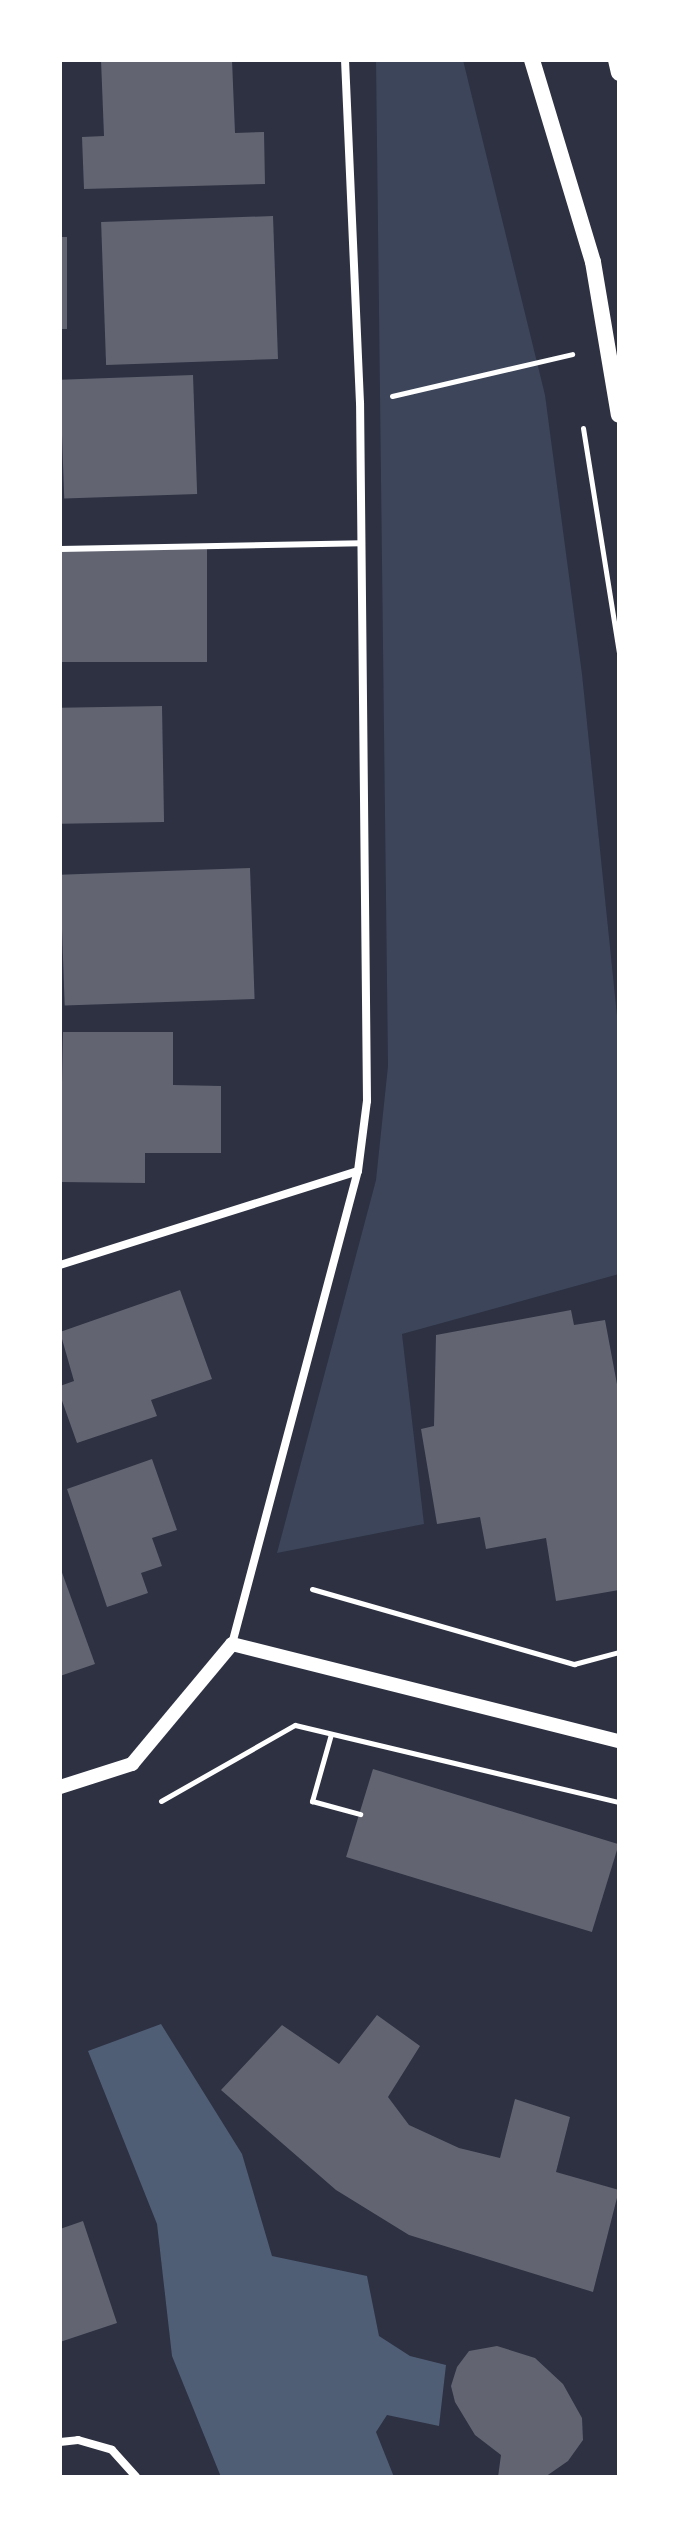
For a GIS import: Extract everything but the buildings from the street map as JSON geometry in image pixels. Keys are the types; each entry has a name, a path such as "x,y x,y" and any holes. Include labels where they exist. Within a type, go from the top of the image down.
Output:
{"main road":[{"path":"532,60 593,262 619,415"},
{"path":"616,60 619,73"}],"street":[{"path":"60,1787 132,1764 232,1644 358,1171 369,1040 361,543 345,60"},
{"path":"60,1265 358,1171"},
{"path":"232,1644 619,1741"},
{"path":"60,2442 78,2440 112,2450 136,2477"}],"lane":[{"path":"60,549 361,543"}],"path":[{"path":"375,400 572,354 574,369"},
{"path":"581,414 619,652"},
{"path":"312,1589 574,1664 619,1652"},
{"path":"161,1801 295,1725 619,1802"},
{"path":"331,1734 312,1801 360,1814"}],"shaded area":[{"path":"376,60 463,60 545,395 582,674 619,1035 619,1274 402,1334 424,1524 277,1553 376,1180 388,1066"},
{"path":"161,2024 242,2154 272,2256 367,2276 379,2336 410,2356 446,2365 439,2426 387,2415 376,2432 394,2477 221,2477 172,2356 157,2224 88,2051"}]}
